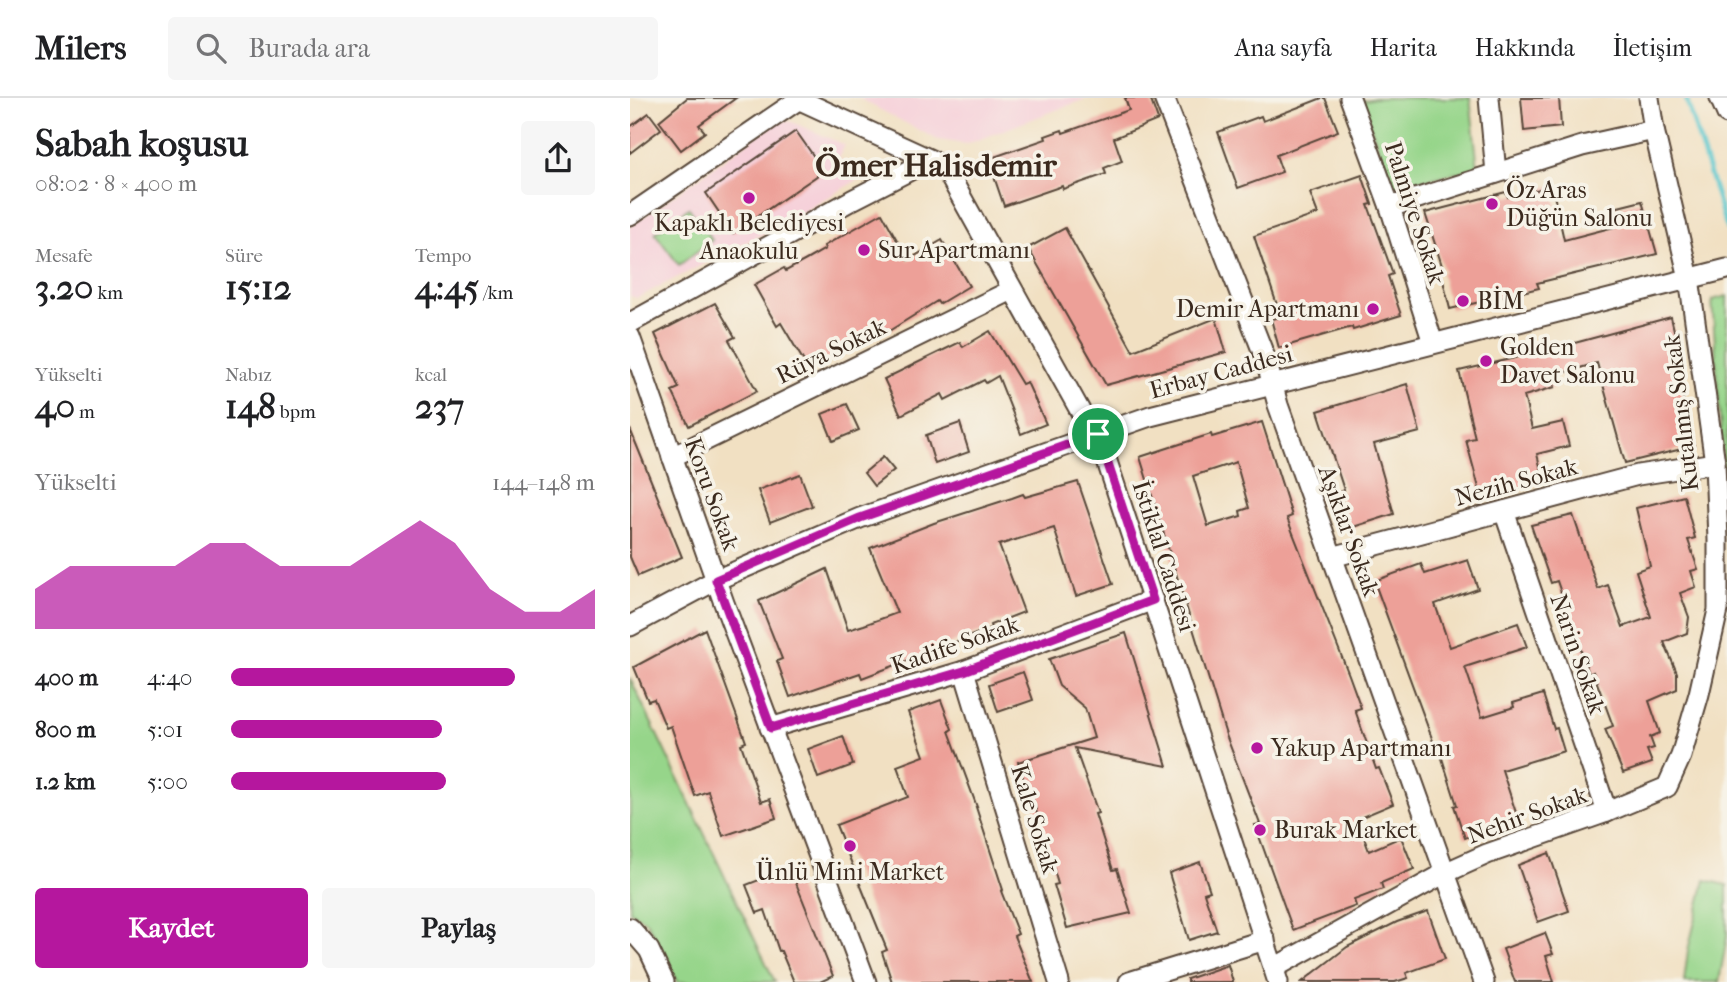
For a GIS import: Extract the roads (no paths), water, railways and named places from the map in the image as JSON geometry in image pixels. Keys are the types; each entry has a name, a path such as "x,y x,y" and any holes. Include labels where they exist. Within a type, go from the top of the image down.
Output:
{"street":[{"name":"Aşıklar Sokak","path":"1164,98 1266,360 1332,557 1485,982"},
{"name":"Palmiye Sokak","path":"1350,98 1390,207 1433,343"},
{"path":"1489,98 1496,173"},
{"name":"Kutalmış Sokak","path":"1649,98 1689,278 1715,463 1718,610 1711,642"},
{"path":"1720,98 1727,114"},
{"path":"630,215 797,99"},
{"name":"İstiklal Caddesi","path":"797,99 944,166 1083,416 1098,434 1276,975"},
{"path":"1390,207 1582,146 1654,130"},
{"path":"630,323 930,160"},
{"name":"Erbay Caddesi","path":"630,626 716,580 860,518 1150,416 1727,269"},
{"name":"Rüya Sokak","path":"672,457 1012,290"},
{"name":"Koru Sokak","path":"630,337 716,580 866,982"},
{"name":"Nezih Sokak","path":"1332,557 1638,475 1715,463"},
{"name":"Narin Sokak","path":"1504,511 1607,812"},
{"name":"Kadife Sokak","path":"771,728 964,671 1153,600"},
{"name":"Nehir Sokak","path":"1276,975 1447,872 1667,787 1681,756 1711,642"},
{"name":"Kale Sokak","path":"964,671 1059,982"},
{"path":"630,928 649,950 664,982"},
{"path":"1129,982 1265,940"}],"waterway":[{"path":"1686,98 1727,229"}],"place":[{"name":"Kapaklı Belediyesi Anaokulu","path":"749,198"},
{"name":"Öz Aras Düğün Salonu","path":"1492,204"},
{"name":"Sur Apartmanı","path":"864,250"},
{"name":"BİM","path":"1463,301"},
{"name":"Demir Apartmanı","path":"1373,309"},
{"name":"Golden Davet Salonu","path":"1486,361"},
{"name":"Yakup Apartmanı","path":"1257,748"},
{"name":"Burak Market","path":"1260,830"},
{"name":"Ünlü Mini Market","path":"850,846"}],"district":[{"name":"Ömer Halisdemir","path":"936,165"}]}
